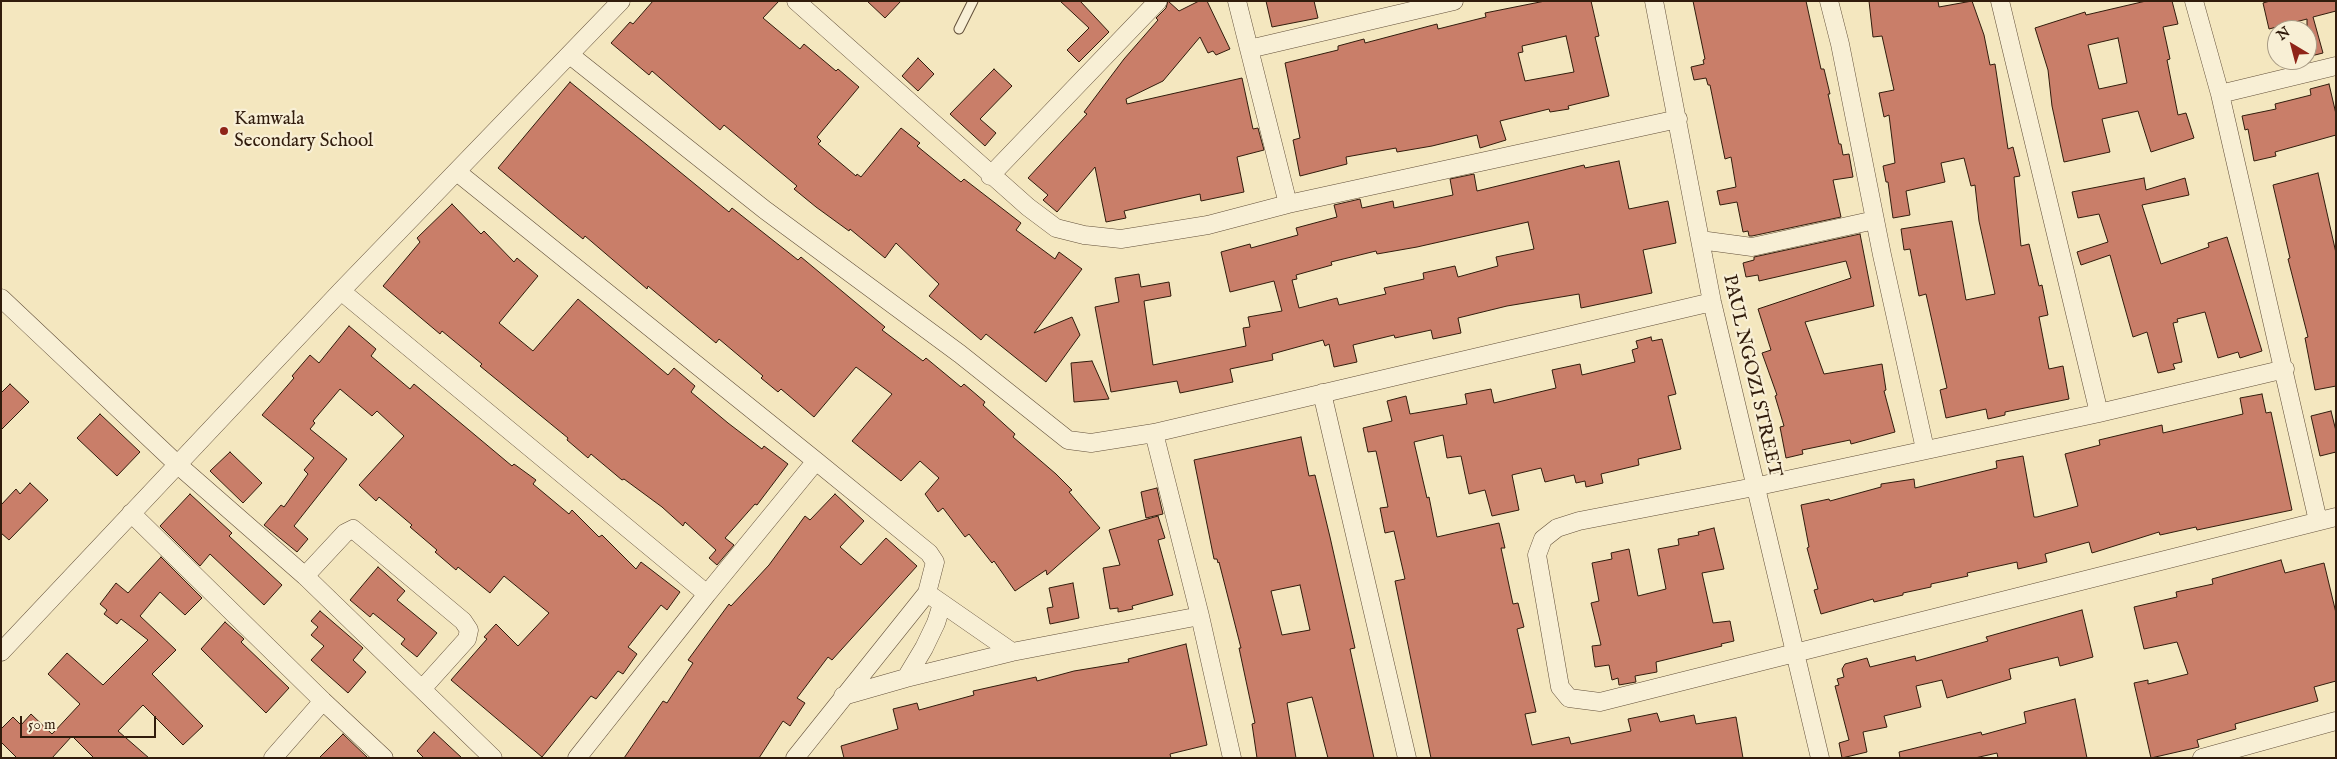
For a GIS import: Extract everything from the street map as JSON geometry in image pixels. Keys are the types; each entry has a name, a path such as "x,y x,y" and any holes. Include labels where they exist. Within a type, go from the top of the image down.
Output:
{"street":[{"path":"1,652 341,291 458,172 621,1"},
{"path":"796,1 990,176 1056,228 1084,235 1121,239 1208,225 1288,204 1678,119"},
{"path":"990,176 1158,1"},
{"path":"1238,1 1288,204"},
{"name":"PAUL NGOZI STREET","path":"1654,1 1712,302 1754,487 1796,653 1820,758"},
{"path":"1829,1 1840,44 1875,220 1925,449"},
{"path":"2000,1 2099,413"},
{"path":"2194,1 2220,94 2285,369 2318,521"},
{"path":"1249,49 1443,3"},
{"path":"570,55 765,210 960,354 1068,440 1091,443 1154,433 1712,302"},
{"path":"2220,94 2336,66"},
{"path":"458,172 929,553 935,562 927,593 795,758"},
{"path":"1700,240 1752,247 1875,220"},
{"path":"341,291 707,594"},
{"path":"1,298 177,464 305,576 493,758"},
{"path":"2285,369 2099,413 1754,487 1579,521 1557,528 1543,539 1536,555 1560,687 1569,698 1600,702 2336,517"},
{"path":"1322,394 1407,758"},
{"path":"1154,433 1200,616 1232,758"},
{"path":"577,758 707,594 816,461"},
{"path":"132,513 323,701 384,758"},
{"path":"305,576 345,533 353,529 463,621 469,630 467,639 422,689"},
{"path":"927,593 1012,652"},
{"path":"906,678 932,631 942,604"},
{"path":"844,696 906,678 1012,652 1200,616"},
{"path":"273,758 323,701"},
{"path":"2202,758 2336,721"}],"lane":[{"path":"959,29 973,1"}],"building":[{"path":"653,1 779,1 763,18 800,49 804,44 836,71 838,69 859,87 817,137 821,141 818,144 856,176 857,174 861,177 901,128 920,143 917,146 961,182 964,179 1021,223 1016,230 1055,259 1059,252 1082,269 1034,333 1072,317 1080,335 1046,382 986,334 981,340 929,296 939,284 896,243 885,258 850,229 849,231 794,189 797,186 724,125 720,130 652,71 649,75 611,43 630,22 633,24"},
{"path":"867,1 901,1 885,18"},
{"path":"1060,1 1080,1 1109,32 1079,62 1067,50 1089,28"},
{"path":"1168,1 1179,11 1199,1 1207,1 1230,49 1216,55 1213,51 1208,53 1200,37 1163,81 1126,99 1127,104 1242,78 1253,129 1258,128 1264,150 1237,157 1244,192 1201,201 1200,194 1124,211 1126,218 1106,222 1095,167 1057,212 1043,200 1048,195 1028,178 1087,114 1084,112 1124,59 1158,20 1156,18 1166,8"},
{"path":"1266,1 1314,1 1318,18 1272,27"},
{"path":"1545,1 1591,1 1599,36 1595,37 1609,96 1568,106 1569,109 1550,112 1549,109 1500,121 1506,140 1480,148 1477,135 1397,152 1396,148 1346,157 1347,164 1300,176 1293,140 1300,138 1285,63 1338,50 1338,46 1364,39 1365,43 1437,24 1438,29 1486,17 1485,13","holes":["1566,36 1574,72 1525,81 1518,53 1523,52 1522,46"]},
{"path":"1693,1 1806,1 1821,69 1824,69 1830,94 1828,94 1839,144 1841,144 1843,155 1849,154 1853,177 1833,180 1841,217 1749,236 1748,231 1743,232 1737,202 1720,205 1717,191 1736,187 1731,157 1725,159 1710,85 1708,85 1706,78 1694,80 1691,67 1704,64 1703,60 1705,59"},
{"path":"1869,1 1938,1 1939,7 1972,1 1984,35 1990,65 1995,64 2008,149 2013,147 2020,176 2014,177 2021,246 2029,244 2039,286 2042,285 2048,315 2039,317 2049,369 2063,366 2069,399 2005,412 2005,415 1988,419 1986,409 1946,418 1940,390 1947,388 1926,294 1919,296 1910,249 1904,250 1901,229 1952,221 1966,300 1995,294 1979,221 1975,185 1971,186 1964,158 1941,163 1945,182 1906,191 1910,215 1893,218 1888,182 1886,182 1883,166 1895,163 1889,115 1884,117 1879,93 1894,90 1882,36 1873,37"},
{"path":"2146,1 2172,1 2178,24 2163,27 2170,59 2167,60 2178,115 2186,113 2194,138 2151,152 2138,111 2102,119 2110,152 2064,162 2052,106 2048,70 2035,28 2085,12 2086,15","holes":["2118,38 2127,83 2099,89 2088,45"]},
{"path":"2270,1 2336,1 2336,11 2313,17 2314,20 2267,20 2263,3"},
{"path":"2317,31 2323,53 2317,54"},
{"path":"918,58 934,74 918,91 902,76"},
{"path":"994,69 1012,86 980,119 996,133 985,146 950,114"},
{"path":"570,82 729,212 732,208 798,260 801,257 885,327 882,330 923,361 926,358 961,387 964,384 985,402 983,405 1015,434 1013,437 1072,490 1069,492 1100,528 1047,575 1046,570 1015,591 994,561 992,563 969,534 965,537 943,508 938,512 925,494 939,478 920,461 901,481 852,441 892,394 856,367 814,417 781,389 778,392 761,378 763,376 719,339 716,343 648,286 647,289 585,236 583,239 498,168"},
{"path":"2329,84 2336,114 2336,135 2275,152 2276,156 2254,161 2248,129 2245,130 2242,116 2276,109 2275,104 2311,95 2310,89"},
{"path":"1619,161 1629,209 1668,201 1676,243 1643,250 1652,293 1581,308 1579,294 1507,306 1458,318 1461,333 1433,339 1431,330 1395,338 1394,335 1353,345 1357,362 1334,367 1329,344 1325,346 1323,340 1272,354 1273,360 1230,369 1233,382 1180,393 1177,381 1111,392 1095,307 1119,302 1115,278 1139,274 1141,287 1169,282 1171,296 1144,301 1153,365 1246,346 1243,328 1250,327 1248,317 1282,311 1274,281 1230,292 1221,252 1250,244 1251,248 1298,235 1296,228 1337,217 1334,205 1360,199 1362,208 1393,201 1394,208 1453,195 1450,179 1474,174 1477,191 1584,165 1585,168","holes":["1528,222 1534,249 1496,257 1498,266 1458,277 1455,266 1423,273 1424,279 1384,288 1386,294 1339,305 1337,298 1299,308 1292,280 1297,279 1296,275 1332,265 1331,262 1376,251 1377,254 1417,247"]},
{"path":"2318,173 2336,253 2336,386 2315,390 2305,338 2308,337 2288,259 2290,258 2273,185"},
{"path":"2144,178 2146,190 2185,178 2189,195 2142,205 2161,264 2209,247 2208,243 2227,237 2262,351 2240,358 2238,352 2218,358 2205,312 2177,319 2178,322 2173,323 2182,362 2173,364 2175,369 2158,373 2147,332 2133,337 2110,255 2081,265 2077,252 2108,242 2099,214 2078,218 2072,192"},
{"path":"452,204 481,234 484,231 514,262 517,258 538,276 499,323 533,351 578,299 668,375 674,368 695,386 691,392 762,449 764,446 788,464 757,505 755,504 725,538 734,545 717,565 709,558 716,550 685,522 683,526 662,507 624,479 622,480 591,454 588,458 567,440 568,438 480,366 482,364 442,331 440,334 383,286 420,242 417,238"},
{"path":"1860,234 1874,306 1805,322 1824,374 1882,364 1886,390 1884,391 1895,432 1851,444 1850,440 1802,450 1803,454 1786,458 1780,427 1784,426 1775,396 1777,395 1762,353 1771,350 1758,309 1851,278 1846,261 1759,281 1758,275 1746,277 1743,263 1754,260 1754,257"},
{"path":"349,326 376,349 371,356 410,389 414,384 512,466 514,464 536,480 533,484 569,514 572,510 599,537 602,535 636,569 641,562 680,592 667,610 661,605 628,647 637,654 623,674 618,671 596,699 591,696 542,757 451,680 487,639 484,637 496,624 518,646 549,613 504,576 490,593 458,567 456,570 435,552 437,550 410,527 412,525 379,497 376,501 359,485 404,436 377,411 372,416 340,389 313,421 315,423 310,429 347,459 294,526 308,539 297,552 264,525 281,505 284,507 308,474 304,470 314,458 262,415 294,378 292,376 310,355 319,363"},
{"path":"1651,337 1652,341 1662,339 1676,394 1668,396 1681,449 1638,459 1639,465 1601,474 1603,483 1586,487 1585,481 1576,483 1574,475 1545,482 1541,468 1512,475 1519,510 1492,516 1485,490 1469,494 1461,456 1447,458 1443,435 1414,442 1427,498 1429,497 1437,537 1499,523 1505,548 1501,548 1513,604 1518,603 1524,627 1517,629 1536,712 1525,714 1532,745 1569,737 1571,744 1631,731 1628,719 1657,713 1660,722 1694,715 1696,724 1736,717 1743,758 1431,758 1395,581 1405,579 1394,531 1385,533 1380,508 1388,507 1376,451 1368,452 1363,428 1392,421 1387,401 1406,396 1410,414 1467,404 1465,394 1491,389 1494,403 1556,388 1552,370 1580,364 1582,375 1635,362 1632,350 1638,348 1636,341"},
{"path":"1092,361 1109,399 1074,402 1071,363"},
{"path":"10,384 29,402 1,430 1,393"},
{"path":"2262,394 2266,413 2271,412 2292,510 2197,530 2196,527 2160,535 2159,532 2092,553 2089,542 2045,554 2047,562 2018,569 2017,562 1967,573 1968,576 1931,584 1931,587 1903,593 1903,595 1874,602 1873,599 1821,614 1814,590 1818,589 1807,548 1809,547 1801,505 1829,499 1830,501 1881,487 1881,484 1914,479 1915,488 1997,468 1996,461 2023,456 2034,517 2037,517 2078,506 2065,454 2100,445 2099,440 2162,425 2163,433 2243,414 2240,398"},
{"path":"2331,411 2336,431 2336,452 2320,456 2311,416"},
{"path":"100,414 140,452 117,476 77,438"},
{"path":"1301,437 1309,476 1315,475 1330,537 1355,648 1350,649 1374,758 1328,758 1312,697 1287,703 1296,758 1257,758 1252,724 1255,723 1239,648 1241,648 1219,562 1217,559 1214,559 1194,460","holes":["1300,585 1310,630 1282,635 1271,591"]},
{"path":"230,452 262,483 243,503 210,471"},
{"path":"30,483 48,500 9,540 1,533 1,505 16,489 20,494"},
{"path":"1157,488 1163,514 1146,518 1141,492"},
{"path":"190,494 232,533 229,536 282,585 264,605 210,554 200,566 160,526"},
{"path":"835,494 864,521 840,547 861,565 886,538 917,566 832,660 828,657 797,698 805,703 790,726 783,721 759,758 624,758 663,701 667,703 693,663 688,660 729,604 731,606 769,565 805,516 810,520"},
{"path":"1158,516 1165,538 1158,540 1173,595 1132,606 1133,609 1118,612 1118,608 1110,609 1103,568 1120,565 1109,530"},
{"path":"1714,528 1724,569 1702,573 1713,623 1730,621 1734,641 1721,644 1722,646 1656,662 1657,672 1635,676 1636,682 1619,685 1618,678 1612,680 1609,665 1595,667 1592,646 1601,645 1591,603 1599,601 1592,563 1612,559 1611,553 1629,549 1638,596 1666,589 1658,549 1679,545 1678,539 1699,535 1698,532"},
{"path":"161,557 202,598 185,615 160,592 140,616 176,650 152,674 203,726 183,745 143,705 118,731 149,758 94,758 72,736 52,758 17,758 1,742 1,729 13,717 21,725 31,714 52,734 80,704 48,674 67,653 103,685 148,640 121,619 117,624 104,614 107,610 100,604 116,583 128,593"},
{"path":"2281,560 2285,573 2324,563 2336,613 2336,681 2314,687 2318,701 2235,724 2236,729 2197,740 2199,747 2151,758 2134,683 2148,680 2148,684 2188,674 2177,642 2144,649 2134,607 2177,597 2176,592 2213,584 2212,579"},
{"path":"378,567 405,591 397,600 437,633 417,657 401,644 405,639 373,613 370,617 350,600"},
{"path":"1073,583 1079,618 1050,624 1047,608 1053,607 1049,588"},
{"path":"2082,610 2093,657 2060,666 2058,657 2009,669 2011,679 1947,698 1942,680 1916,686 1921,707 1884,716 1887,727 1863,732 1867,752 1842,758 1839,743 1849,740 1835,686 1839,685 1837,679 1844,677 1842,669 1845,664 1867,658 1870,667 1915,656 1916,661 1988,641 1986,637"},
{"path":"320,611 363,648 353,660 366,672 348,693 311,660 324,646 311,635 318,627 311,621"},
{"path":"225,622 244,639 241,642 289,688 266,713 201,649"},
{"path":"1186,644 1207,745 1170,754 1171,758 844,758 841,746 898,729 893,709 917,703 919,710 974,695 973,691 1036,677 1037,681 1074,671 1129,662 1128,659"},
{"path":"2075,699 2087,758 1998,758 1997,753 1975,758 1900,758 1899,752 1981,732 1982,735 2026,723 2024,712"},
{"path":"434,732 462,758 424,758 417,751"},
{"path":"343,734 368,758 319,758"}],"place":[{"name":"Kamwala Secondary School","path":"224,131"}]}
